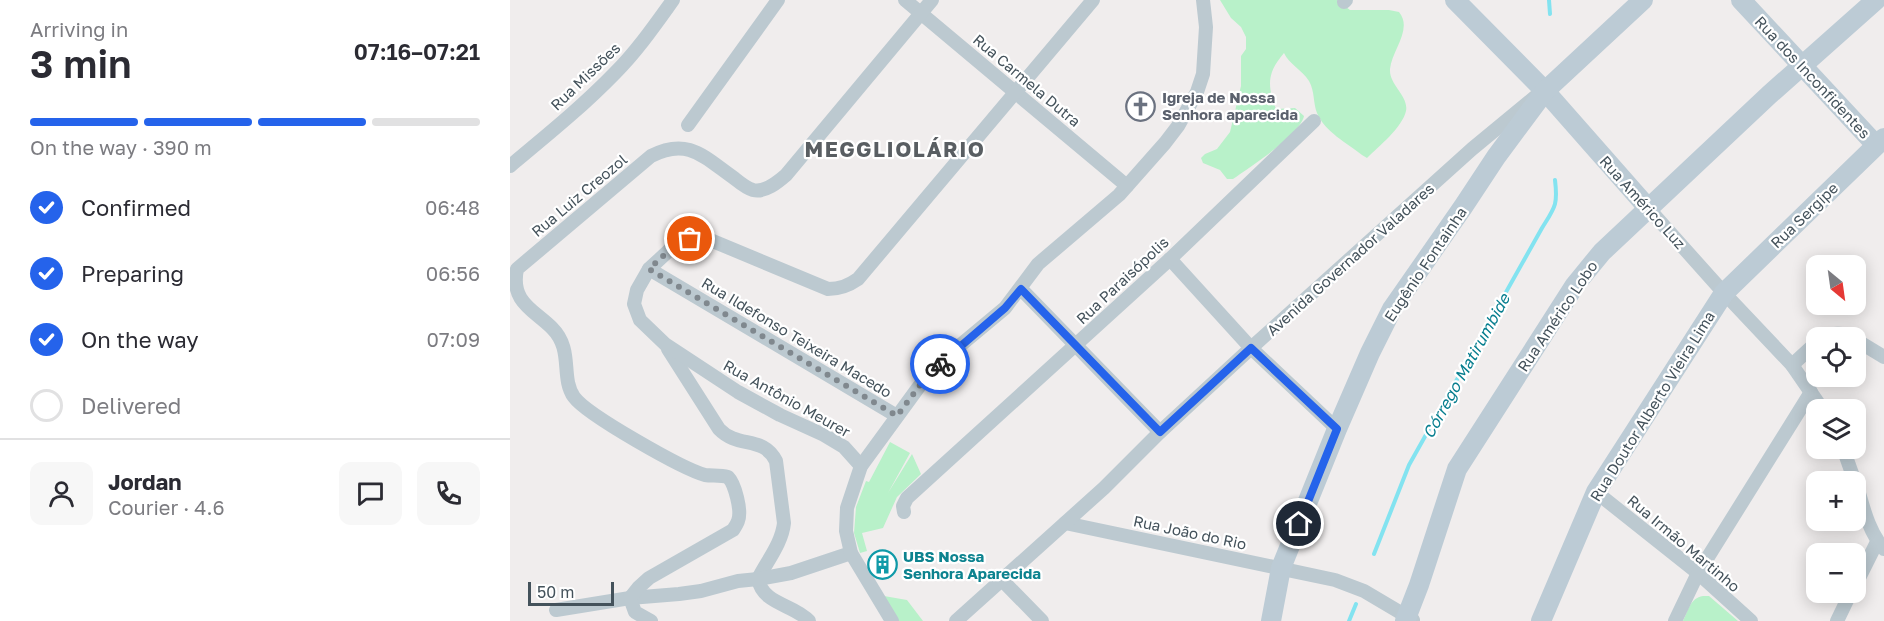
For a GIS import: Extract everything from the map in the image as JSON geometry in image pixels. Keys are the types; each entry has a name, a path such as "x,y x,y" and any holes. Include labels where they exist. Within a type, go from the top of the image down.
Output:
{"main road":[{"name":"Rua Américo Luz","path":"1455,0 1545,91 1648,208"},
{"name":"Avenida Governador Valadares","path":"1545,91 1643,0"},
{"name":"Rua dos Inconfidentes","path":"1741,0 1881,146"},
{"name":"Rua Américo Lobo","path":"1409,619 1457,469 1575,285 1602,252 1648,208 1876,0"},
{"name":"Eugênio Fontainha","path":"1272,621 1281,568 1337,429 1392,309 1496,157 1545,91"},
{"name":"Rua Sergipe","path":"1724,292 1881,146"},
{"name":"Rua Doutor Alberto Vieira Lima","path":"1540,621 1596,492 1724,292"}],"street":[{"name":"Rua Missões","path":"510,166 576,111 615,73 645,39 673,0"},
{"path":"688,125 778,0"},
{"name":"Rua Carmela Dutra","path":"905,0 1127,186"},
{"name":"Rua Luiz Creozol","path":"630,598 649,578 733,530 740,514 732,481 728,477 706,475 690,469 631,437 586,408 574,397 568,383 567,358 561,341 552,328 523,306 513,292 511,280 517,269 651,156 665,149 677,147 698,153 754,190 764,189 776,183 786,175 932,0"},
{"name":"Rua Antônio Meurer","path":"861,466 844,447 738,392 665,344 640,320 634,304 637,290 649,269 676,244 703,237 828,289 849,286 858,279 1093,0"},
{"path":"892,621 851,553 846,531 847,508 861,466 926,377 945,358 1005,308 1038,264 1119,195 1171,135 1197,92 1203,74 1206,27 1203,0"},
{"name":"Avenida Governador Valadares","path":"956,621 1104,488 1160,432 1251,348 1472,149 1545,91"},
{"name":"Rua Paraisópolis","path":"904,512 903,506 907,498 1170,259 1314,121"},
{"name":"Rua Américo Luz","path":"1648,208 1792,365 1816,399"},
{"path":"1170,259 1251,348 1337,429"},
{"name":"Rua Ildefonso Teixeira Macedo","path":"649,269 897,416"},
{"path":"1021,289 1160,432"},
{"path":"665,344 719,429 732,440 766,447 772,453 776,461 784,523 783,532 758,579 760,586 770,598 795,610 809,621"},
{"path":"1866,346 1884,357"},
{"path":"1792,365 1806,352"},
{"path":"1675,621 1698,573 1811,392"},
{"name":"Rua Irmão Martinho","path":"1596,492 1698,573 1751,621"},
{"path":"1866,515 1881,546 1866,569"},
{"name":"Rua João do Rio","path":"1065,524 1335,580 1364,591 1409,619"},
{"path":"556,610 630,598 679,594 738,581 791,573 851,553"},
{"path":"1002,580 1042,621"},
{"path":"630,598 635,612 651,621"},
{"path":"1837,621 1846,603"}],"green space":[{"path":"1220,0 1337,0 1350,10 1399,12 1403,19 1403,32 1390,69 1392,80 1405,100 1406,111 1400,124 1367,158 1362,155 1325,126 1317,113 1309,81 1284,53 1272,73 1271,93 1276,109 1295,108 1304,116 1300,124 1284,141 1233,179 1227,179 1220,170 1203,163 1201,158 1217,149 1230,132 1241,86 1241,56 1246,49 1246,37 1241,27 1231,18"},
{"path":"890,442 910,453 888,493 912,454 921,474 897,497 883,528 862,533 867,551 860,553 854,533 856,507 866,481 869,482"},
{"path":"884,596 907,600 923,621 898,621"},
{"path":"1703,596 1709,596 1738,621 1683,621 1692,602"}],"waterway":[{"name":"Córrego Matirumbide","path":"1549,0 1550,14"},
{"name":"Córrego Matirumbide","path":"1374,554 1409,465 1553,210 1556,201 1555,180"},
{"name":"Córrego Matirumbide","path":"1349,621 1356,604"}],"way so far":[{"path":"690,239 676,244 649,269 897,416 926,377 940,364"}],"place":[{"name":"Igreja de Nossa Senhora aparecida","path":"1141,106"},
{"name":"UBS Nossa Senhora Aparecida","path":"882,565"}],"district":[{"name":"MEGGLIOLÁRIO","path":"895,149"}],"route":[{"path":"940,364 1005,308 1021,289 1160,432 1251,348 1337,429 1299,524"}]}
